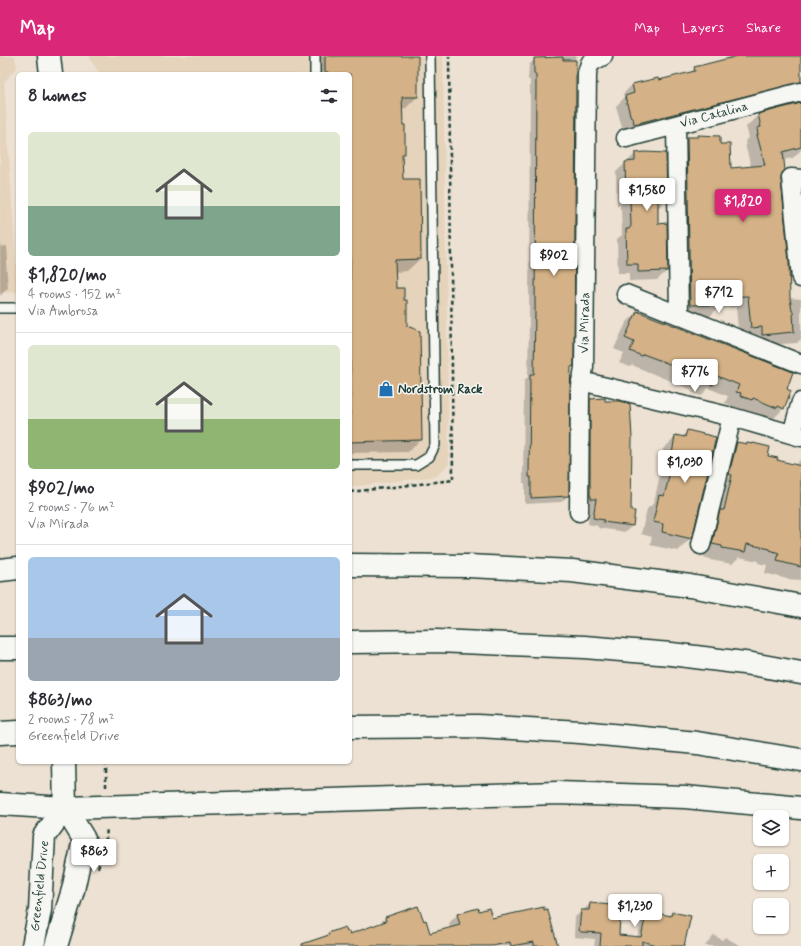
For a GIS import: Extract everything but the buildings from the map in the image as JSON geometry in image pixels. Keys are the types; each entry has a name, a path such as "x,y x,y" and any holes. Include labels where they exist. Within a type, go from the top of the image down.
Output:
{"main road":[{"path":"49,56 51,72"},
{"path":"352,564 468,566 572,571 690,586 801,606"},
{"path":"0,570 16,568"},
{"path":"352,642 436,641 584,647 671,654 752,664 801,673"},
{"path":"0,648 16,648"},
{"path":"352,727 478,726 580,732 697,743 801,760"},
{"path":"0,733 16,732"},
{"path":"64,764 65,808"},
{"path":"0,804 65,808 557,792 684,797 801,808"},
{"name":"Greenfield Drive","path":"33,946 40,910 44,836 65,808 84,839 73,890 56,946"},
{"path":"38,920 63,923"}],"street":[{"name":"Via Mirada","path":"579,512 580,393 584,367 588,73 596,59"},
{"name":"Via Catalina","path":"626,138 801,92"},
{"path":"676,125 679,314"},
{"path":"796,178 801,278"},
{"path":"626,294 801,364"},
{"path":"581,381 732,418 797,436 801,402"},
{"path":"701,545 732,418"}],"lane":[{"path":"315,56 315,72"},
{"path":"352,465 416,464 429,457 435,445 430,56"},
{"path":"0,308 16,308"}],"path":[{"path":"106,764 106,792"}],"shaded area":[{"path":"0,56 15,56 17,67 4,82 16,262 16,292 0,293"},
{"path":"90,56 443,56 449,464 437,476 352,487 352,72 99,72 90,59"}],"place":[{"name":"Nordstrom Rack","path":"386,389"}]}
